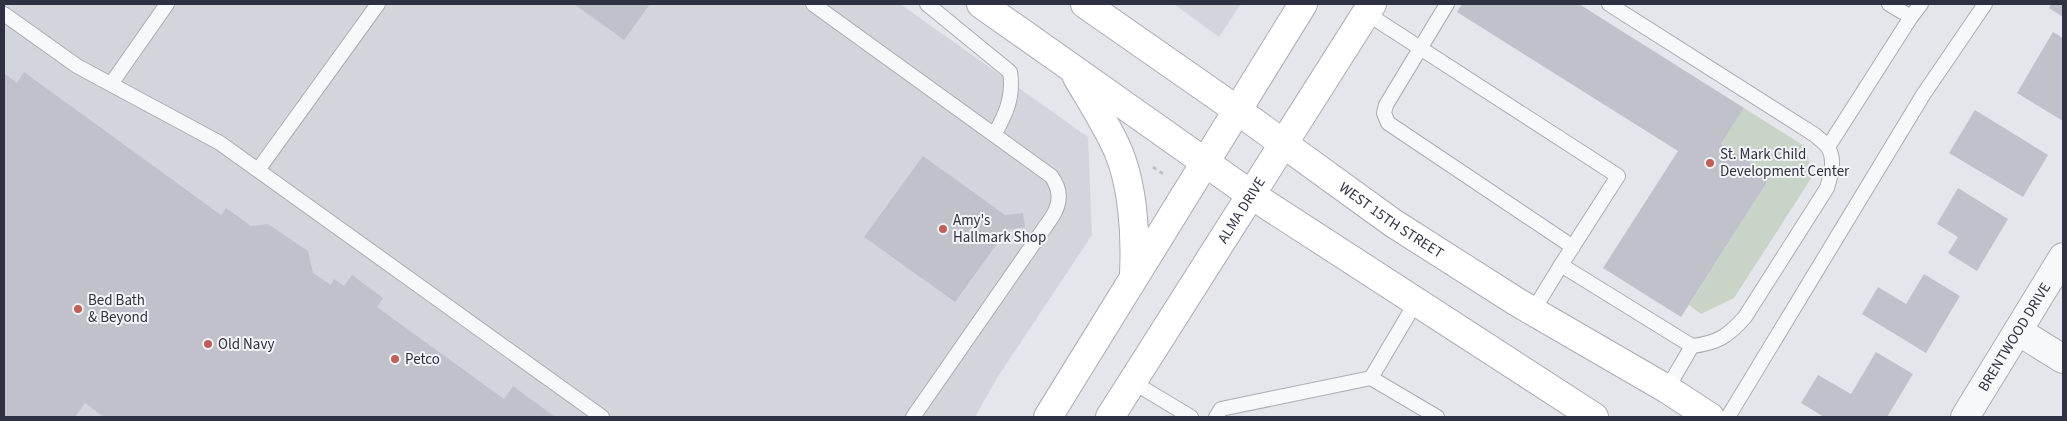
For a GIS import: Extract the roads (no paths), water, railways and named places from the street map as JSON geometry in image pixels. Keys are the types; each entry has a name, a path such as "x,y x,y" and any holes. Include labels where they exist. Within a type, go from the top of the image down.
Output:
{"main road":[{"path":"981,4 1250,194 1594,417"},
{"name":"WEST 15TH STREET","path":"1085,4 1237,110 1393,223 1533,311 1668,389 1710,417"},
{"path":"1048,417 1302,4"},
{"name":"ALMA DRIVE","path":"1110,417 1282,143 1369,9"},
{"path":"1072,69 1116,145 1124,166 1134,231 1134,275"}],"street":[{"name":"BRENTWOOD DRIVE","path":"1965,417 2063,257"},
{"path":"2018,331 2063,359"}],"lane":[{"path":"111,84 167,4"},
{"path":"258,170 378,4"},
{"path":"813,4 1051,176 1057,184 1059,197 1057,209 913,417"},
{"path":"928,4 1010,72 1012,83 1010,102 1006,115 994,135"},
{"path":"1447,4 1386,105 1384,113 1388,124 1573,247"},
{"path":"1561,266 1692,346 1719,341 1732,332 1745,317 1826,188 1831,175 1832,160 1828,147 1815,135 1609,4"},
{"path":"1890,4 1911,17"},
{"path":"1828,147 1921,4"},
{"path":"1728,417 1923,94 1985,4"},
{"path":"1369,9 1420,49 1618,176 1533,311"},
{"path":"4,14 77,66 220,143 602,417"},
{"path":"1370,378 1416,302"},
{"path":"1668,389 1692,346"},
{"path":"1216,417 1222,409 1370,378 1437,417"},
{"path":"1131,382 1191,417"}],"place":[{"name":"St. Mark Child Development Center","path":"1710,163"},
{"name":"Amy's Hallmark Shop","path":"943,229"},
{"name":"Bed Bath & Beyond","path":"78,309"},
{"name":"Old Navy","path":"208,344"},
{"name":"Petco","path":"395,359"}]}
